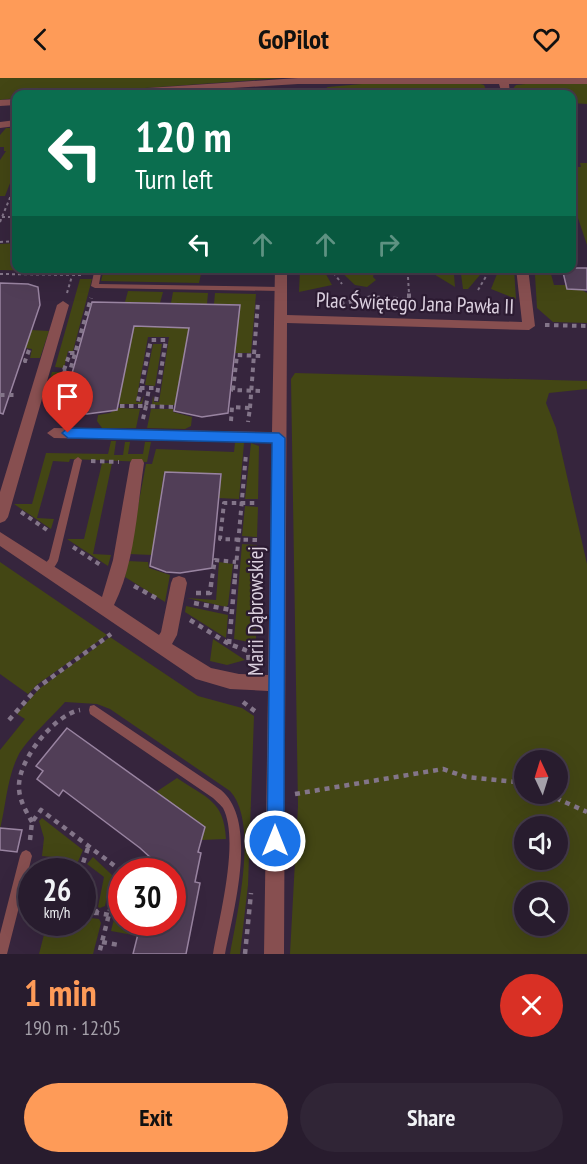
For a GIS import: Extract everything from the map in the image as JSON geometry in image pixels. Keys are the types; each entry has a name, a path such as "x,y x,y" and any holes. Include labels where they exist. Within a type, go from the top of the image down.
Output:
{"street":[{"path":"200,90 503,79 587,81"},
{"name":"Marii Dąbrowskiej","path":"274,954 281,273"},
{"name":"Plac Świętego Jana Pawła II","path":"279,319 529,326 523,273"},
{"path":"0,517 63,305"},
{"path":"54,433 279,438"},
{"path":"104,609 111,599 137,463"},
{"path":"0,538 104,609 209,675 250,682 277,683"},
{"path":"160,645 169,635 176,596"}],"lane":[{"path":"98,273 94,286 279,289"},
{"path":"46,569 53,561 78,460"},
{"path":"94,710 218,794 229,806 233,825 235,862 219,954"},
{"path":"1,954 26,856"}],"path":[{"path":"0,222 12,193"},
{"path":"2,217 12,217"},
{"path":"334,273 342,284"},
{"path":"478,290 488,273"},
{"path":"0,274 81,275"},
{"path":"340,304 372,297 409,300 408,277"},
{"path":"65,370 60,388 65,388 94,286"},
{"path":"229,644 259,288"},
{"path":"529,326 587,326"},
{"path":"138,401 151,340 166,340 156,401"},
{"path":"260,391 233,390 237,355 261,356"},
{"path":"140,388 158,388"},
{"path":"140,435 149,388"},
{"path":"120,406 173,407"},
{"path":"229,437 232,407 250,408"},
{"path":"78,460 137,463"},
{"path":"4,501 116,576 176,596 231,610"},
{"path":"257,540 220,539 224,503 258,503"},
{"path":"176,596 210,593 215,560 236,562"},
{"path":"176,596 229,644 248,651 251,707 257,716"},
{"path":"9,720 37,688 114,632"},
{"path":"232,699 251,707"},
{"path":"32,822 20,802 19,777 25,760 63,715 78,710 94,710"},
{"path":"276,796 443,769 466,777 514,782"},
{"path":"568,803 587,812"},
{"path":"26,856 32,822 41,810 108,860"},
{"path":"85,858 89,845"},
{"path":"245,954 252,883"},
{"path":"98,913 108,915"},
{"path":"99,954 108,919"},
{"path":"102,942 119,945"}],"green space":[{"path":"0,78 282,78 117,90 12,90 12,98 0,100"},
{"path":"373,83 477,83 484,85 486,90 322,90 328,87"},
{"path":"587,84 587,104 576,103 576,90 512,90 516,85"},
{"path":"275,88 286,90 242,90"},
{"path":"6,128 12,128 12,178 5,196 0,196 0,160 6,151 4,147 0,147 0,135"},
{"path":"580,163 587,163 587,245 576,212 576,167 581,167"},
{"path":"12,243 12,270 0,270 0,244"},
{"path":"103,273 201,273 199,283 101,281"},
{"path":"300,273 325,273 332,285 299,292"},
{"path":"342,273 374,273 373,277 376,280 367,287 355,285"},
{"path":"432,273 482,273 468,289 463,289 461,274 454,274 455,287"},
{"path":"497,273 514,273 516,299 491,289"},
{"path":"551,274 554,285 566,285 567,289 580,289 587,293 587,323 553,322 537,308 535,275"},
{"path":"80,279 92,279 73,351 68,351 64,368 55,367"},
{"path":"128,291 163,292 160,303 125,302"},
{"path":"173,292 208,293 207,304 171,303"},
{"path":"215,293 256,294 251,353 234,353 240,304 214,304"},
{"path":"134,326 189,328 176,405 152,405 153,395 154,402 159,402 169,337 148,337 136,402 141,402 144,395 142,404 117,404"},
{"path":"31,330 49,331 40,358 30,358 32,349 25,348"},
{"path":"153,344 162,344 155,386 145,385"},
{"path":"52,372 62,372 56,392 67,393 65,401 44,401"},
{"path":"295,373 587,381 587,389 549,393 546,403 556,428 587,564 587,954 290,954 298,806 291,379"},
{"path":"118,408 140,409 136,428 102,428 97,421 98,415 110,413"},
{"path":"151,409 173,409 173,412 192,417 191,426 185,429 147,428"},
{"path":"111,441 116,441 114,455 123,455 125,442 130,442 128,454 143,454 145,442 151,442 147,462 70,459 69,462 53,461 37,518 54,519 51,529 14,504 32,504 46,453 108,454"},
{"path":"235,443 244,443 239,499 218,498 222,474 164,472 152,555 129,554 146,464 152,464 156,449 234,452"},
{"path":"251,443 259,446 258,499 245,499"},
{"path":"102,463 112,463 93,554 111,555 108,566 67,539 84,539"},
{"path":"245,506 258,507 257,537 242,536"},
{"path":"242,544 257,545 256,640 253,643 234,639"},
{"path":"128,561 148,562 149,568 170,575 165,602 125,577"},
{"path":"0,562 107,635 38,684 28,694 0,674"},
{"path":"219,562 233,564 228,605 226,607 187,598 216,600"},
{"path":"186,606 228,615 226,638 185,612"},
{"path":"110,637 198,696 242,708 254,716 248,885 240,954 230,954 244,869 245,846 239,805 230,791 110,709 97,704 65,702 33,736 14,764 0,829 0,750 25,719 17,714 40,688"},
{"path":"213,639 245,660 227,665 210,661"},
{"path":"177,778 212,801 222,816 226,839 201,840 205,827 156,792"},
{"path":"42,818 83,850 80,858 42,856 44,838 39,821"},
{"path":"96,860 108,871 108,893 105,906 100,908 98,907 104,877 96,871"},
{"path":"96,919 99,919 101,923 93,954 39,954 44,936 96,936"}],"building":[{"path":"576,268 587,268 587,290 567,289 563,273 576,273"},
{"path":"0,283 28,284 38,287 40,305 3,414 0,413"},
{"path":"92,302 240,305 228,413 202,417 174,411 189,328 134,326 117,410 87,414 62,409"},
{"path":"165,472 221,474 212,568 180,573 166,572 150,566"},
{"path":"67,728 205,827 198,852 201,853 195,882 200,883 186,954 133,954 138,936 186,936 186,858 151,858 63,790 59,796 37,779 43,771 36,766"},
{"path":"0,828 22,830 17,852 0,850"}],"route":[{"path":"68,433 279,438 275,841"}]}
